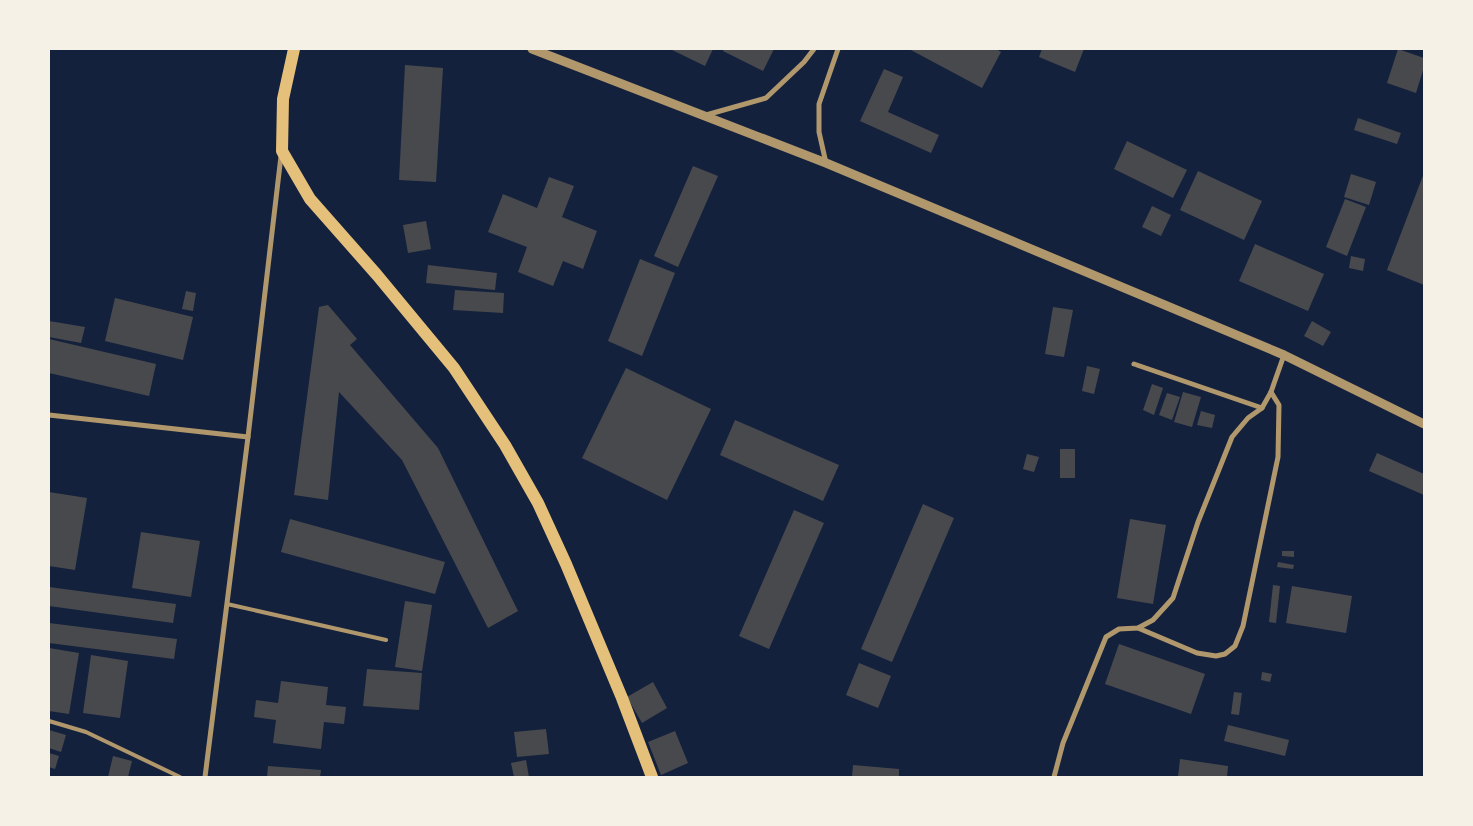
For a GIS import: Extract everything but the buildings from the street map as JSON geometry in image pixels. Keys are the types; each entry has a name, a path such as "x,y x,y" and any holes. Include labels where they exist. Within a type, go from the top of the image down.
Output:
{"main road":[{"path":"294,49 283,99 282,151 310,199 377,274 454,368 505,445 538,503 566,564 622,698 652,777"}],"street":[{"path":"532,49 826,163 1284,355 1424,424"},
{"path":"706,115 766,98 804,62 814,49"},
{"path":"826,163 819,132 819,104 838,49"},
{"path":"205,777 282,151"},
{"path":"1054,777 1063,743 1106,637 1119,629 1138,628 1153,620 1173,598 1198,522 1232,437 1248,418 1262,408 1271,392 1284,355"},
{"path":"1134,364 1262,408"},
{"path":"1138,628 1197,653 1207,655 1225,654 1235,646 1243,626 1278,457 1279,405 1271,392"},
{"path":"49,415 248,438"}],"lane":[{"path":"227,604 386,640"},
{"path":"49,721 86,732 180,777"}]}
